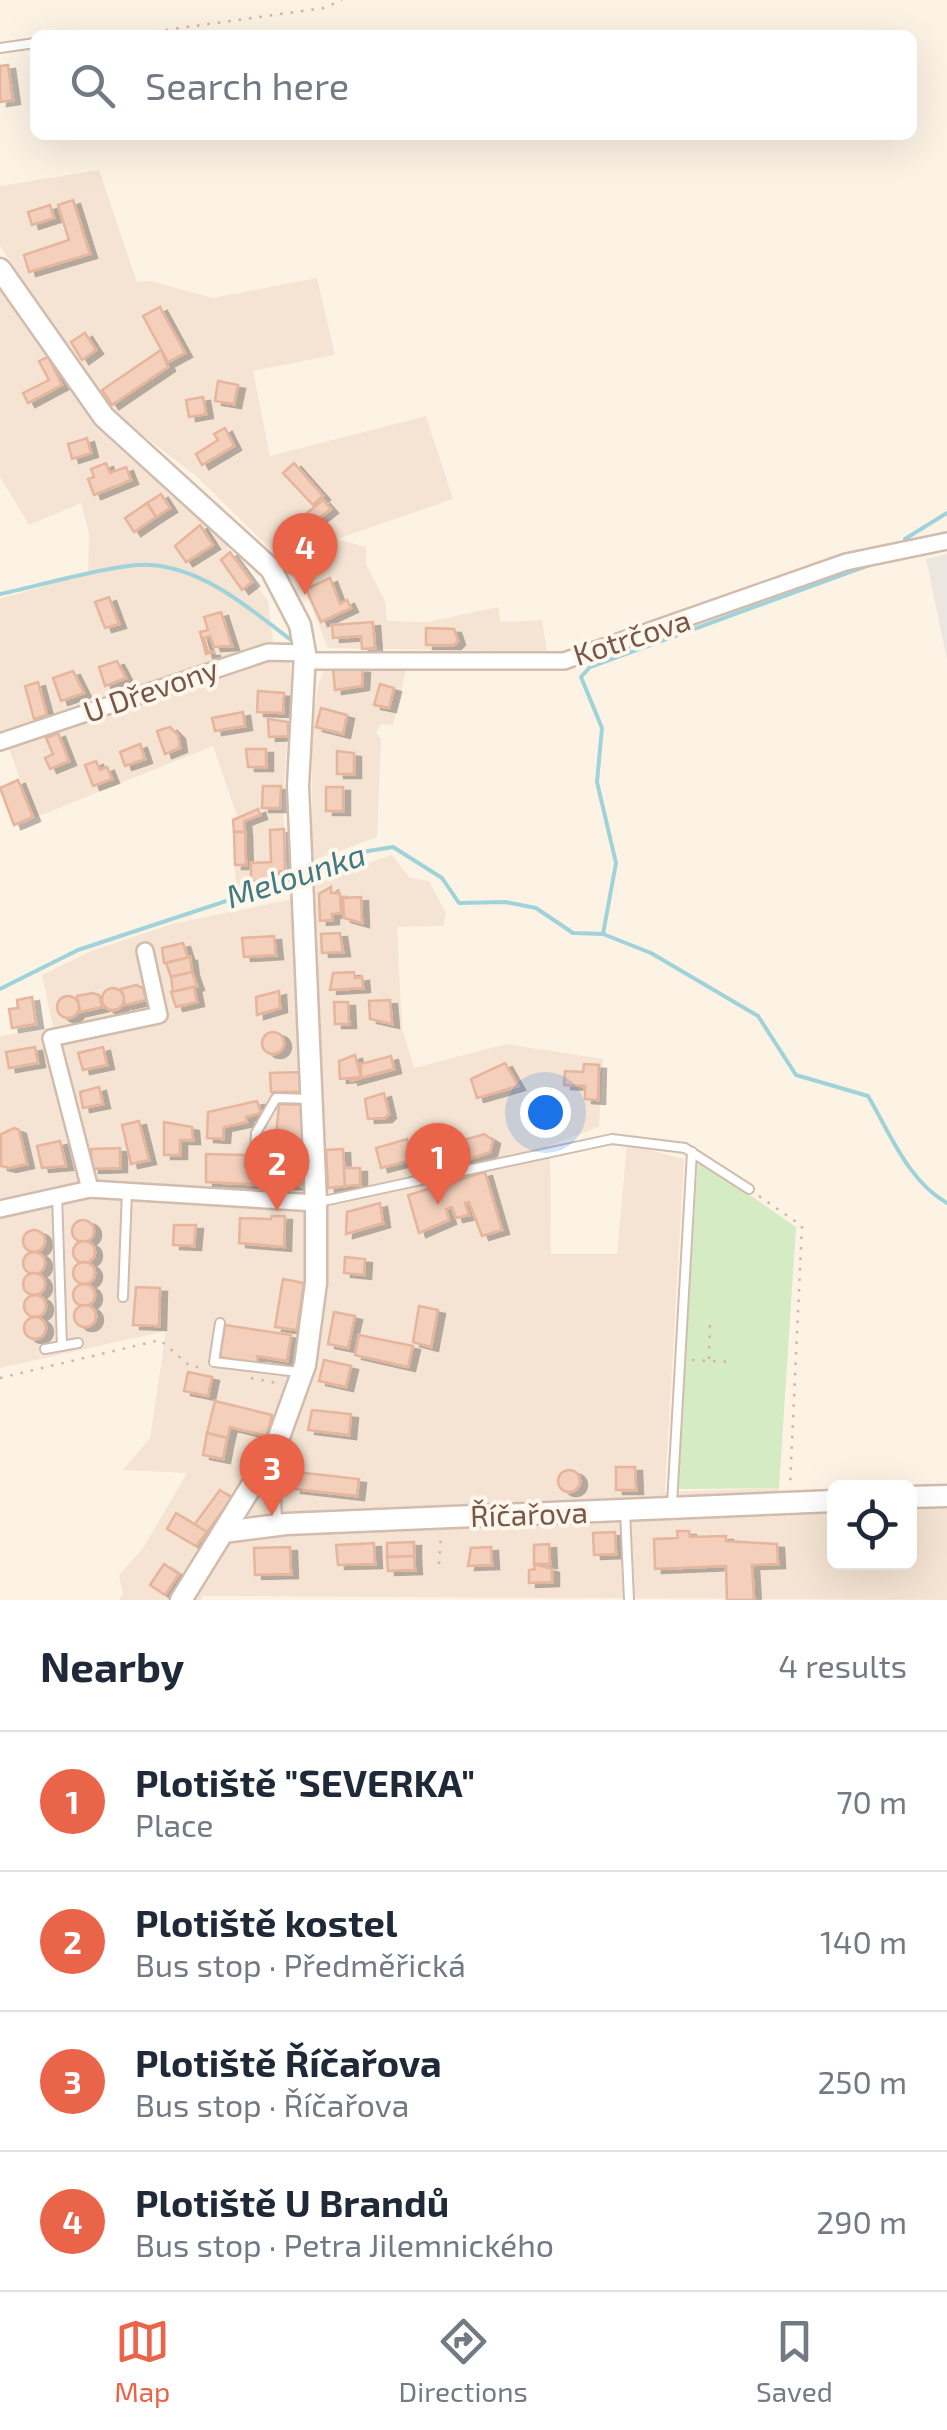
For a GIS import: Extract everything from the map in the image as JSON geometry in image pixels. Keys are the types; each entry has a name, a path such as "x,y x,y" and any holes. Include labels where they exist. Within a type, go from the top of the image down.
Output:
{"street":[{"path":"0,269 104,417 270,569 292,605 305,657 298,786 316,1284 300,1380 275,1448 181,1600"},
{"name":"Kotrčova","path":"305,657 564,661 846,562 947,541"},
{"name":"U Dřevony","path":"0,742 268,652 305,657"},
{"path":"90,1189 51,1038 160,1015 145,951"},
{"path":"0,1208 90,1189 316,1203"},
{"path":"917,1498 947,1496"},
{"name":"Říčařova","path":"223,1532 277,1525 827,1501"}],"lane":[{"path":"0,48 30,44"},
{"path":"255,1154 256,1133 276,1098 311,1098"},
{"path":"316,1203 585,1141 628,1139 692,1152 749,1190"},
{"path":"672,1509 692,1152"},
{"path":"123,1297 127,1191"},
{"path":"57,1194 62,1346"},
{"path":"220,1323 214,1362 300,1380"},
{"path":"45,1349 78,1343"},
{"path":"275,1448 277,1525"},
{"path":"625,1511 629,1600"}],"path":[{"path":"166,30 324,8 342,0"},
{"path":"749,1190 802,1226 789,1503"},
{"path":"709,1361 710,1321"},
{"path":"0,1378 160,1340 190,1366 208,1369"},
{"path":"680,1360 732,1362"},
{"path":"244,1376 300,1380"},
{"path":"440,1564 441,1518"}],"shaded area":[{"path":"99,170 137,282 151,281 213,298 317,278 335,355 253,371 270,456 426,416 453,499 337,539 366,547 366,564 385,601 387,621 428,622 498,607 501,622 542,620 547,652 328,648 303,586 283,561 196,476 113,412 0,246 0,186"},
{"path":"0,286 120,449 228,542 227,548 268,601 273,642 290,663 291,677 283,804 286,871 282,882 236,890 232,818 237,816 213,746 34,818 8,746 0,747 0,599 88,573 89,533 81,503 29,525 0,477"},
{"path":"947,554 947,659 926,559"},
{"path":"325,669 406,670 393,725 381,724 376,733 381,739 377,837 312,861 312,731 318,685"},
{"path":"392,855 410,878 429,881 446,913 443,926 397,927 402,1028 414,1068 506,1044 603,1059 599,1127 550,1145 551,1254 617,1254 627,1144 684,1159 665,1492 779,1488 779,1515 827,1512 827,1570 917,1570 917,1507 947,1505 947,1600 203,1596 201,1600 119,1600 123,1594 119,1575 143,1548 187,1473 123,1470 150,1438 166,1331 0,1368 0,1036 53,1027 42,975 91,951 172,924 288,900 312,882"}],"green space":[{"path":"698,1159 796,1227 779,1488 677,1489"}],"building":[{"path":"8,65 13,100 0,102 0,66"},
{"path":"73,200 90,254 29,272 24,255 69,240 58,205"},
{"path":"50,205 54,218 32,225 28,212"},
{"path":"160,307 185,353 168,362 143,316"},
{"path":"85,333 96,350 82,360 71,342"},
{"path":"161,350 168,367 112,405 102,390"},
{"path":"48,357 62,385 28,403 23,393 49,380 39,361"},
{"path":"218,381 238,385 234,404 215,401"},
{"path":"203,397 206,414 189,417 186,400"},
{"path":"225,428 234,446 202,465 196,454 218,440 214,434"},
{"path":"87,438 91,453 72,459 68,444"},
{"path":"106,463 110,473 126,467 131,480 94,495 88,479 94,477 91,469"},
{"path":"294,463 323,496 313,505 283,473"},
{"path":"161,494 170,508 156,517 147,503"},
{"path":"323,500 331,509 308,527 301,518"},
{"path":"147,503 156,517 134,532 125,518"},
{"path":"200,525 213,545 186,562 175,546"},
{"path":"230,552 252,582 242,590 221,560"},
{"path":"330,578 340,604 347,600 351,608 321,622 306,589"},
{"path":"109,597 119,624 105,628 95,602"},
{"path":"221,612 232,646 214,647 210,636 204,638 208,652 214,652 206,654 200,632 208,630 204,617"},
{"path":"373,622 375,648 362,649 361,636 333,638 332,625"},
{"path":"426,628 454,629 458,641 454,645 426,645"},
{"path":"117,661 126,678 105,686 99,667"},
{"path":"333,668 363,669 362,686 335,690"},
{"path":"73,671 84,693 61,701 53,678"},
{"path":"38,682 47,715 34,719 25,686"},
{"path":"380,684 394,688 389,708 374,705"},
{"path":"258,691 284,693 283,713 257,712"},
{"path":"321,708 347,715 343,734 316,727"},
{"path":"243,712 245,726 215,731 212,718"},
{"path":"268,719 288,722 288,736 269,737"},
{"path":"170,727 178,735 180,748 165,754 157,731"},
{"path":"58,733 69,761 50,769 45,758 53,754 46,738"},
{"path":"140,744 145,759 125,766 120,752"},
{"path":"246,749 266,749 266,767 248,767"},
{"path":"337,751 354,753 354,774 337,774"},
{"path":"96,761 100,770 107,767 112,779 93,786 85,765"},
{"path":"18,780 33,817 14,825 0,788"},
{"path":"263,786 281,786 280,808 262,808"},
{"path":"326,787 343,787 343,811 326,811"},
{"path":"258,809 260,815 244,821 245,832 234,832 233,820"},
{"path":"284,829 285,871 272,872 273,880 251,881 251,863 271,862 270,830"},
{"path":"234,832 245,832 246,865 235,865"},
{"path":"331,887 331,893 340,893 341,913 332,914 332,920 320,921 319,894"},
{"path":"361,897 362,923 344,918 343,898"},
{"path":"340,933 343,952 322,953 321,934"},
{"path":"274,936 276,955 244,957 242,938"},
{"path":"183,943 188,958 164,963 162,948"},
{"path":"190,957 192,972 171,977 166,963"},
{"path":"192,972 197,986 173,992 171,977"},
{"path":"354,972 355,978 362,977 363,988 330,990 333,973"},
{"path":"136,985 143,988 146,1000 125,1005 121,989"},
{"path":"194,987 197,1002 176,1007 171,992"},
{"path":"113,988 124,999 113,1010 102,999"},
{"path":"279,991 280,1008 257,1015 256,997"},
{"path":"99,995 102,1007 80,1012 77,996"},
{"path":"68,996 76,999 76,1015 68,1018 60,1015 57,1007 60,999"},
{"path":"32,997 36,1024 12,1028 9,1009 18,1008 17,1000"},
{"path":"390,1000 392,1024 370,1019 369,1001"},
{"path":"334,1002 348,1002 349,1024 335,1024"},
{"path":"273,1032 281,1035 281,1051 273,1054 265,1051 262,1043 265,1035"},
{"path":"35,1047 38,1063 9,1068 6,1052"},
{"path":"103,1047 107,1065 83,1070 78,1053"},
{"path":"355,1055 361,1077 340,1079 339,1061"},
{"path":"391,1056 394,1069 350,1081 361,1077 361,1064"},
{"path":"505,1063 518,1086 477,1098 471,1079"},
{"path":"584,1064 599,1065 598,1100 585,1099 585,1086 564,1085 565,1071 583,1072"},
{"path":"302,1072 302,1092 271,1092 270,1073"},
{"path":"99,1087 103,1104 83,1108 80,1092"},
{"path":"384,1093 389,1114 368,1119 365,1099"},
{"path":"257,1101 261,1113 246,1117 247,1122 224,1127 223,1139 207,1138 208,1112"},
{"path":"279,1104 303,1105 302,1165 279,1161 279,1149 275,1149"},
{"path":"139,1121 149,1160 131,1164 122,1125"},
{"path":"164,1122 192,1127 193,1140 180,1140 180,1155 164,1155"},
{"path":"14,1128 19,1130 27,1164 9,1168 1,1166 1,1134"},
{"path":"484,1134 493,1140 490,1152 453,1165 447,1145"},
{"path":"407,1139 412,1160 381,1168 376,1148"},
{"path":"60,1141 66,1166 42,1168 37,1146"},
{"path":"120,1148 120,1168 92,1169 91,1149"},
{"path":"343,1149 345,1186 328,1188 326,1150"},
{"path":"206,1154 246,1155 245,1166 271,1167 271,1185 206,1182"},
{"path":"271,1167 301,1167 301,1186 271,1184"},
{"path":"344,1168 360,1168 360,1185 345,1186"},
{"path":"485,1172 502,1230 482,1236 469,1202 465,1203 469,1215 456,1218 452,1207 446,1209 449,1220 419,1233 408,1195"},
{"path":"380,1203 383,1223 346,1234 347,1212"},
{"path":"285,1216 284,1247 239,1243 240,1218"},
{"path":"83,1220 94,1231 83,1242 72,1231"},
{"path":"174,1225 196,1225 194,1246 173,1245"},
{"path":"34,1230 45,1241 34,1252 23,1241"},
{"path":"84,1241 95,1252 84,1263 73,1252"},
{"path":"34,1252 45,1263 34,1274 23,1263"},
{"path":"345,1257 365,1259 364,1275 344,1273"},
{"path":"84,1262 95,1273 84,1284 73,1273"},
{"path":"34,1273 45,1284 34,1295 23,1284"},
{"path":"283,1279 304,1283 297,1330 275,1327"},
{"path":"84,1284 95,1295 84,1306 73,1295"},
{"path":"136,1287 160,1288 159,1326 133,1325"},
{"path":"35,1295 46,1306 35,1317 24,1306"},
{"path":"85,1305 96,1316 85,1327 74,1316"},
{"path":"419,1306 438,1310 431,1347 413,1342"},
{"path":"334,1312 355,1316 348,1348 328,1344"},
{"path":"35,1317 46,1328 35,1339 24,1328"},
{"path":"225,1325 291,1335 287,1361 257,1356 258,1364 220,1357"},
{"path":"359,1335 413,1346 408,1367 355,1355"},
{"path":"324,1360 351,1366 346,1387 319,1381"},
{"path":"188,1372 212,1377 208,1396 184,1391"},
{"path":"215,1401 272,1415 267,1436 230,1427 227,1438 207,1433"},
{"path":"312,1410 351,1414 349,1435 308,1430"},
{"path":"207,1433 227,1438 223,1459 203,1455"},
{"path":"616,1467 635,1467 636,1490 616,1490"},
{"path":"569,1470 577,1473 577,1489 569,1492 561,1489 558,1481 561,1473"},
{"path":"296,1472 359,1479 357,1496 294,1489"},
{"path":"220,1490 232,1498 207,1532 194,1525"},
{"path":"176,1513 207,1532 196,1546 167,1529"},
{"path":"677,1531 689,1531 690,1537 726,1536 726,1541 777,1544 778,1564 752,1565 754,1600 727,1600 726,1566 655,1569 654,1539 678,1538"},
{"path":"615,1532 616,1554 594,1555 593,1533"},
{"path":"414,1542 414,1556 387,1557 387,1543"},
{"path":"374,1543 375,1564 338,1565 336,1545"},
{"path":"549,1544 550,1564 534,1564 534,1545"},
{"path":"290,1547 291,1574 255,1575 254,1548"},
{"path":"491,1547 492,1565 468,1566 471,1548"},
{"path":"414,1556 415,1570 388,1571 387,1557"},
{"path":"164,1564 179,1574 165,1595 150,1585"},
{"path":"534,1564 552,1569 552,1582 529,1583 529,1570 535,1569"}],"waterway":[{"path":"905,539 947,513"},
{"path":"603,934 616,863 597,782 602,728 581,677 590,667 872,564"},
{"path":"0,594 119,567 171,568 226,592 291,640"},
{"name":"Melounka","path":"310,872 356,853 393,847 442,878 459,903 505,902 536,908 573,933 603,934 651,953 758,1016 796,1075 868,1096 911,1169 933,1194 947,1203"},
{"name":"Melounka","path":"0,989 78,950 296,878"}],"place":[{"name":"Plotiště U Brandů","path":"305,595"},
{"name":"Plotiště \"SEVERKA\"","path":"438,1205"},
{"name":"Plotiště kostel","path":"277,1211"},
{"name":"Plotiště Říčařova","path":"272,1516"}]}
